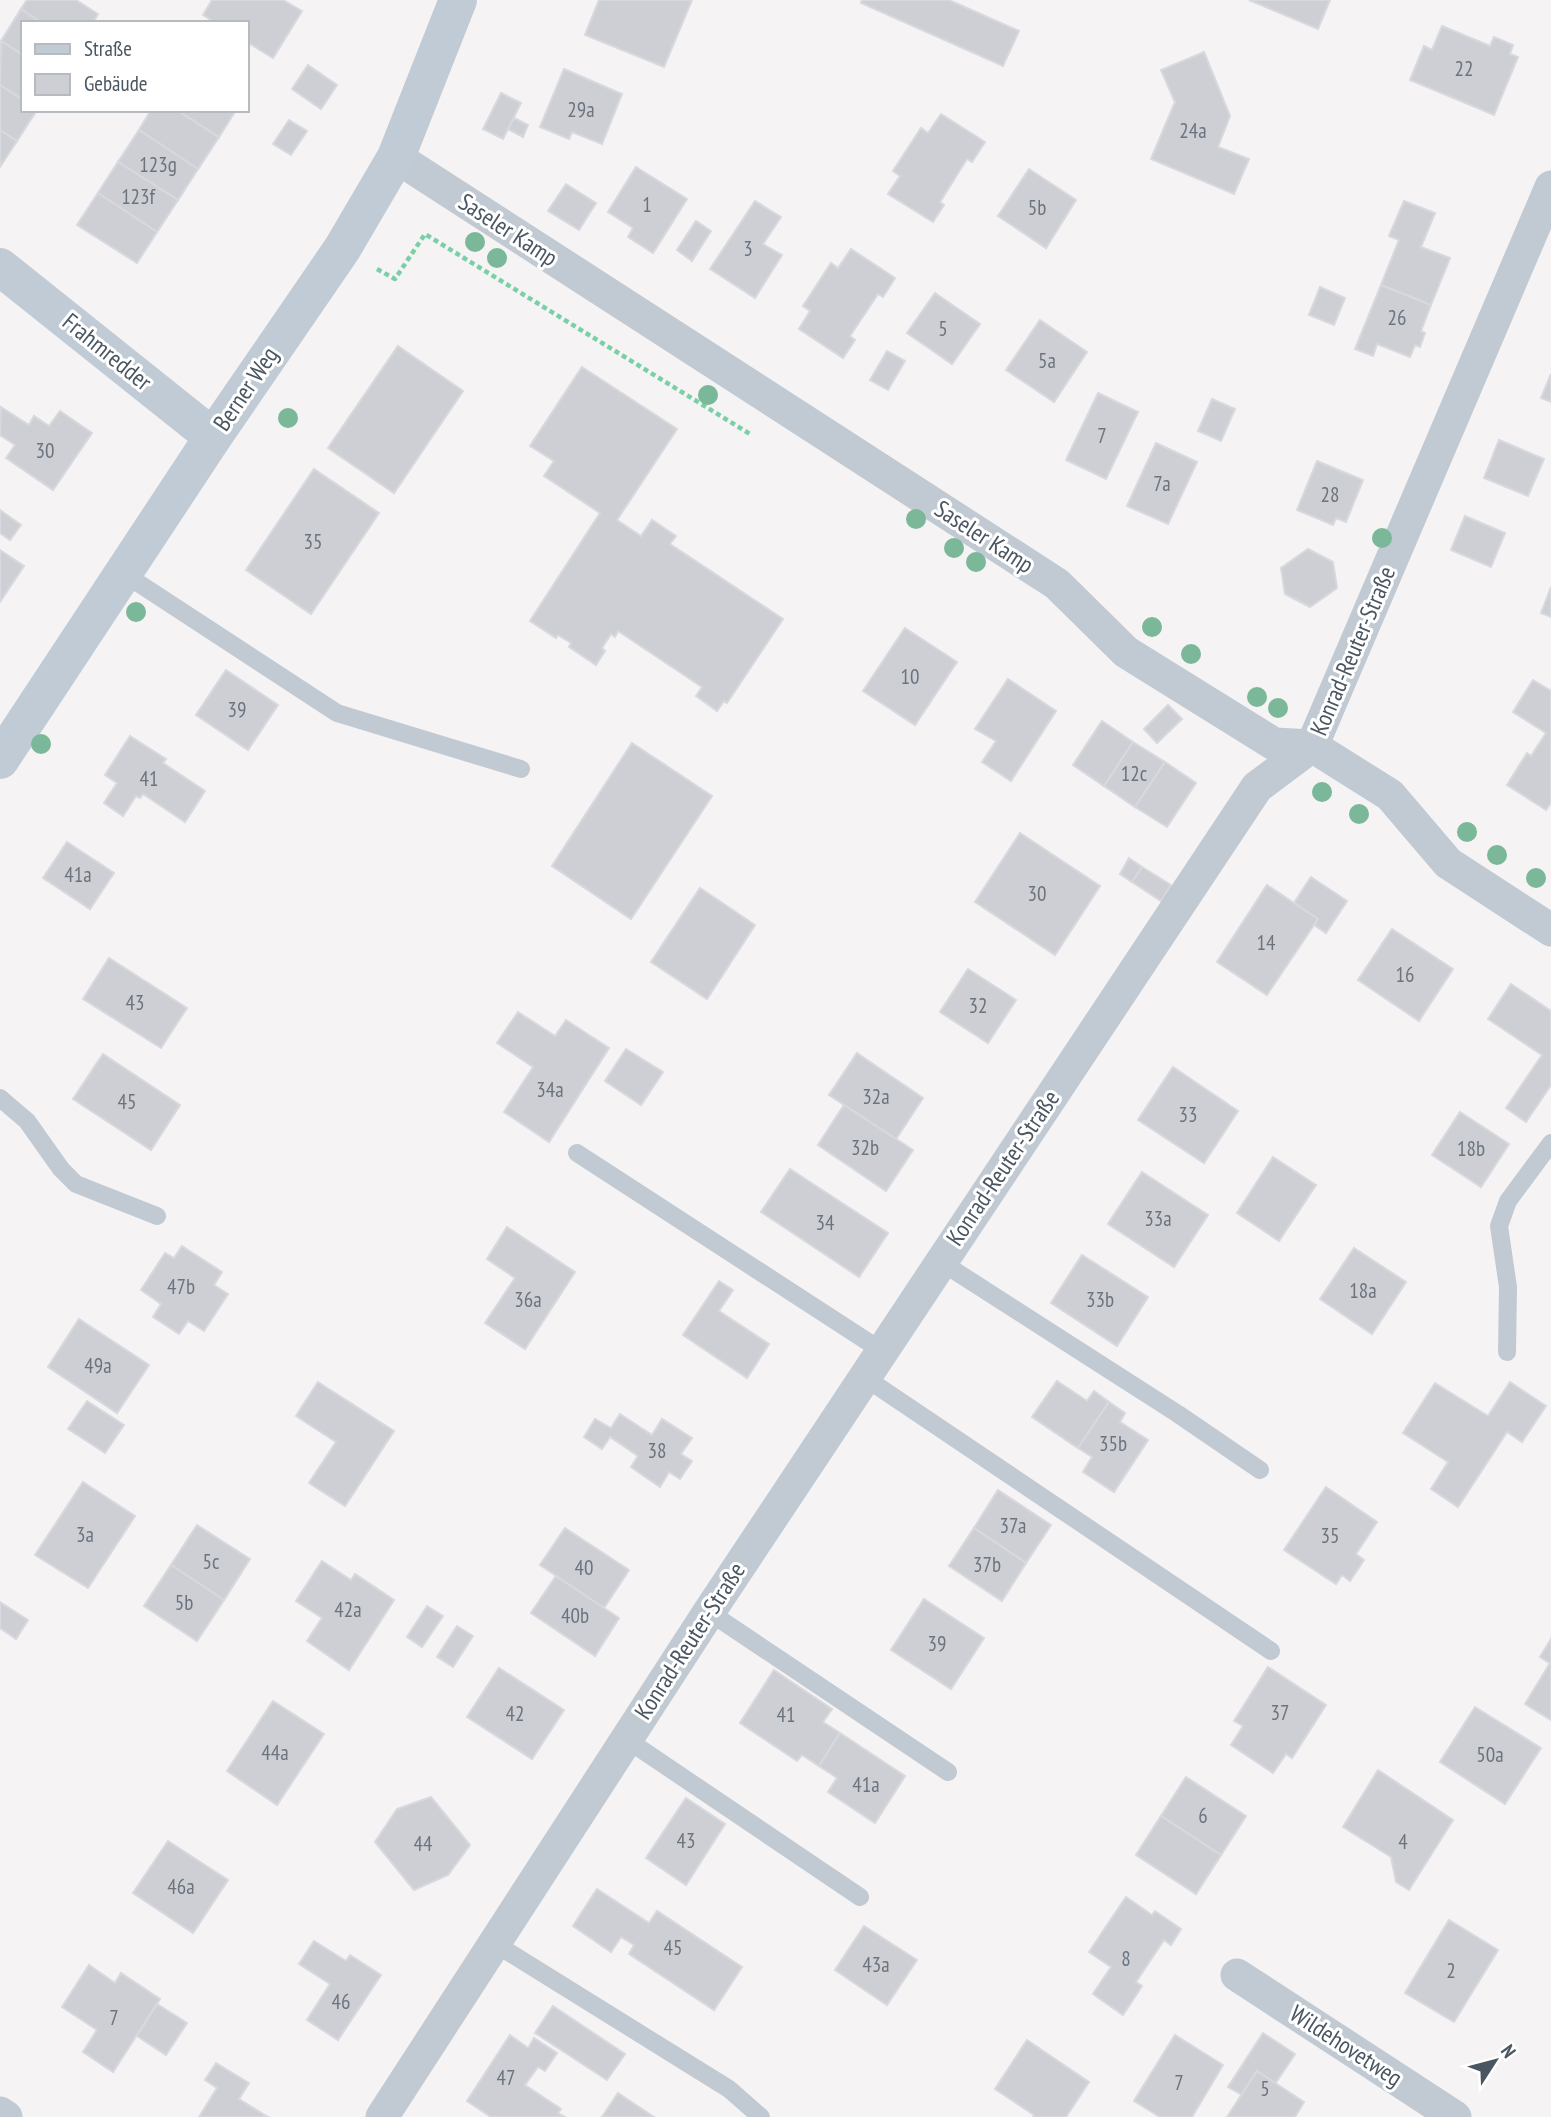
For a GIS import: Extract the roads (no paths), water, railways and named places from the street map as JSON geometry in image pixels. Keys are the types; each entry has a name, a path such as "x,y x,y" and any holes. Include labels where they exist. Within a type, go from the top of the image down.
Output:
{"street":[{"name":"Berner Weg","path":"0,760 213,437 342,248 396,158 458,0"},
{"name":"Saseler Kamp","path":"396,158 1057,584 1126,652 1274,744 1312,746 1390,795 1448,863 1551,930"},
{"name":"Konrad-Reuter-Straße","path":"382,2117 709,1612 1257,787 1312,746 1551,187"},
{"name":"Frahmredder","path":"0,267 213,437"},
{"name":"Wildehovetweg","path":"1237,1975 1455,2117"},
{"path":"0,2113 6,2117"}],"lane":[{"path":"123,573 337,713 522,769"},
{"path":"0,1098 27,1122 61,1169 76,1184 157,1216"},
{"path":"1507,1352 1508,1287 1499,1226 1508,1201 1551,1143"},
{"path":"577,1153 1271,1651"},
{"path":"941,1262 1260,1470"},
{"path":"709,1612 948,1772"},
{"path":"626,1739 860,1897"},
{"path":"494,1943 729,2090 761,2117"}]}
